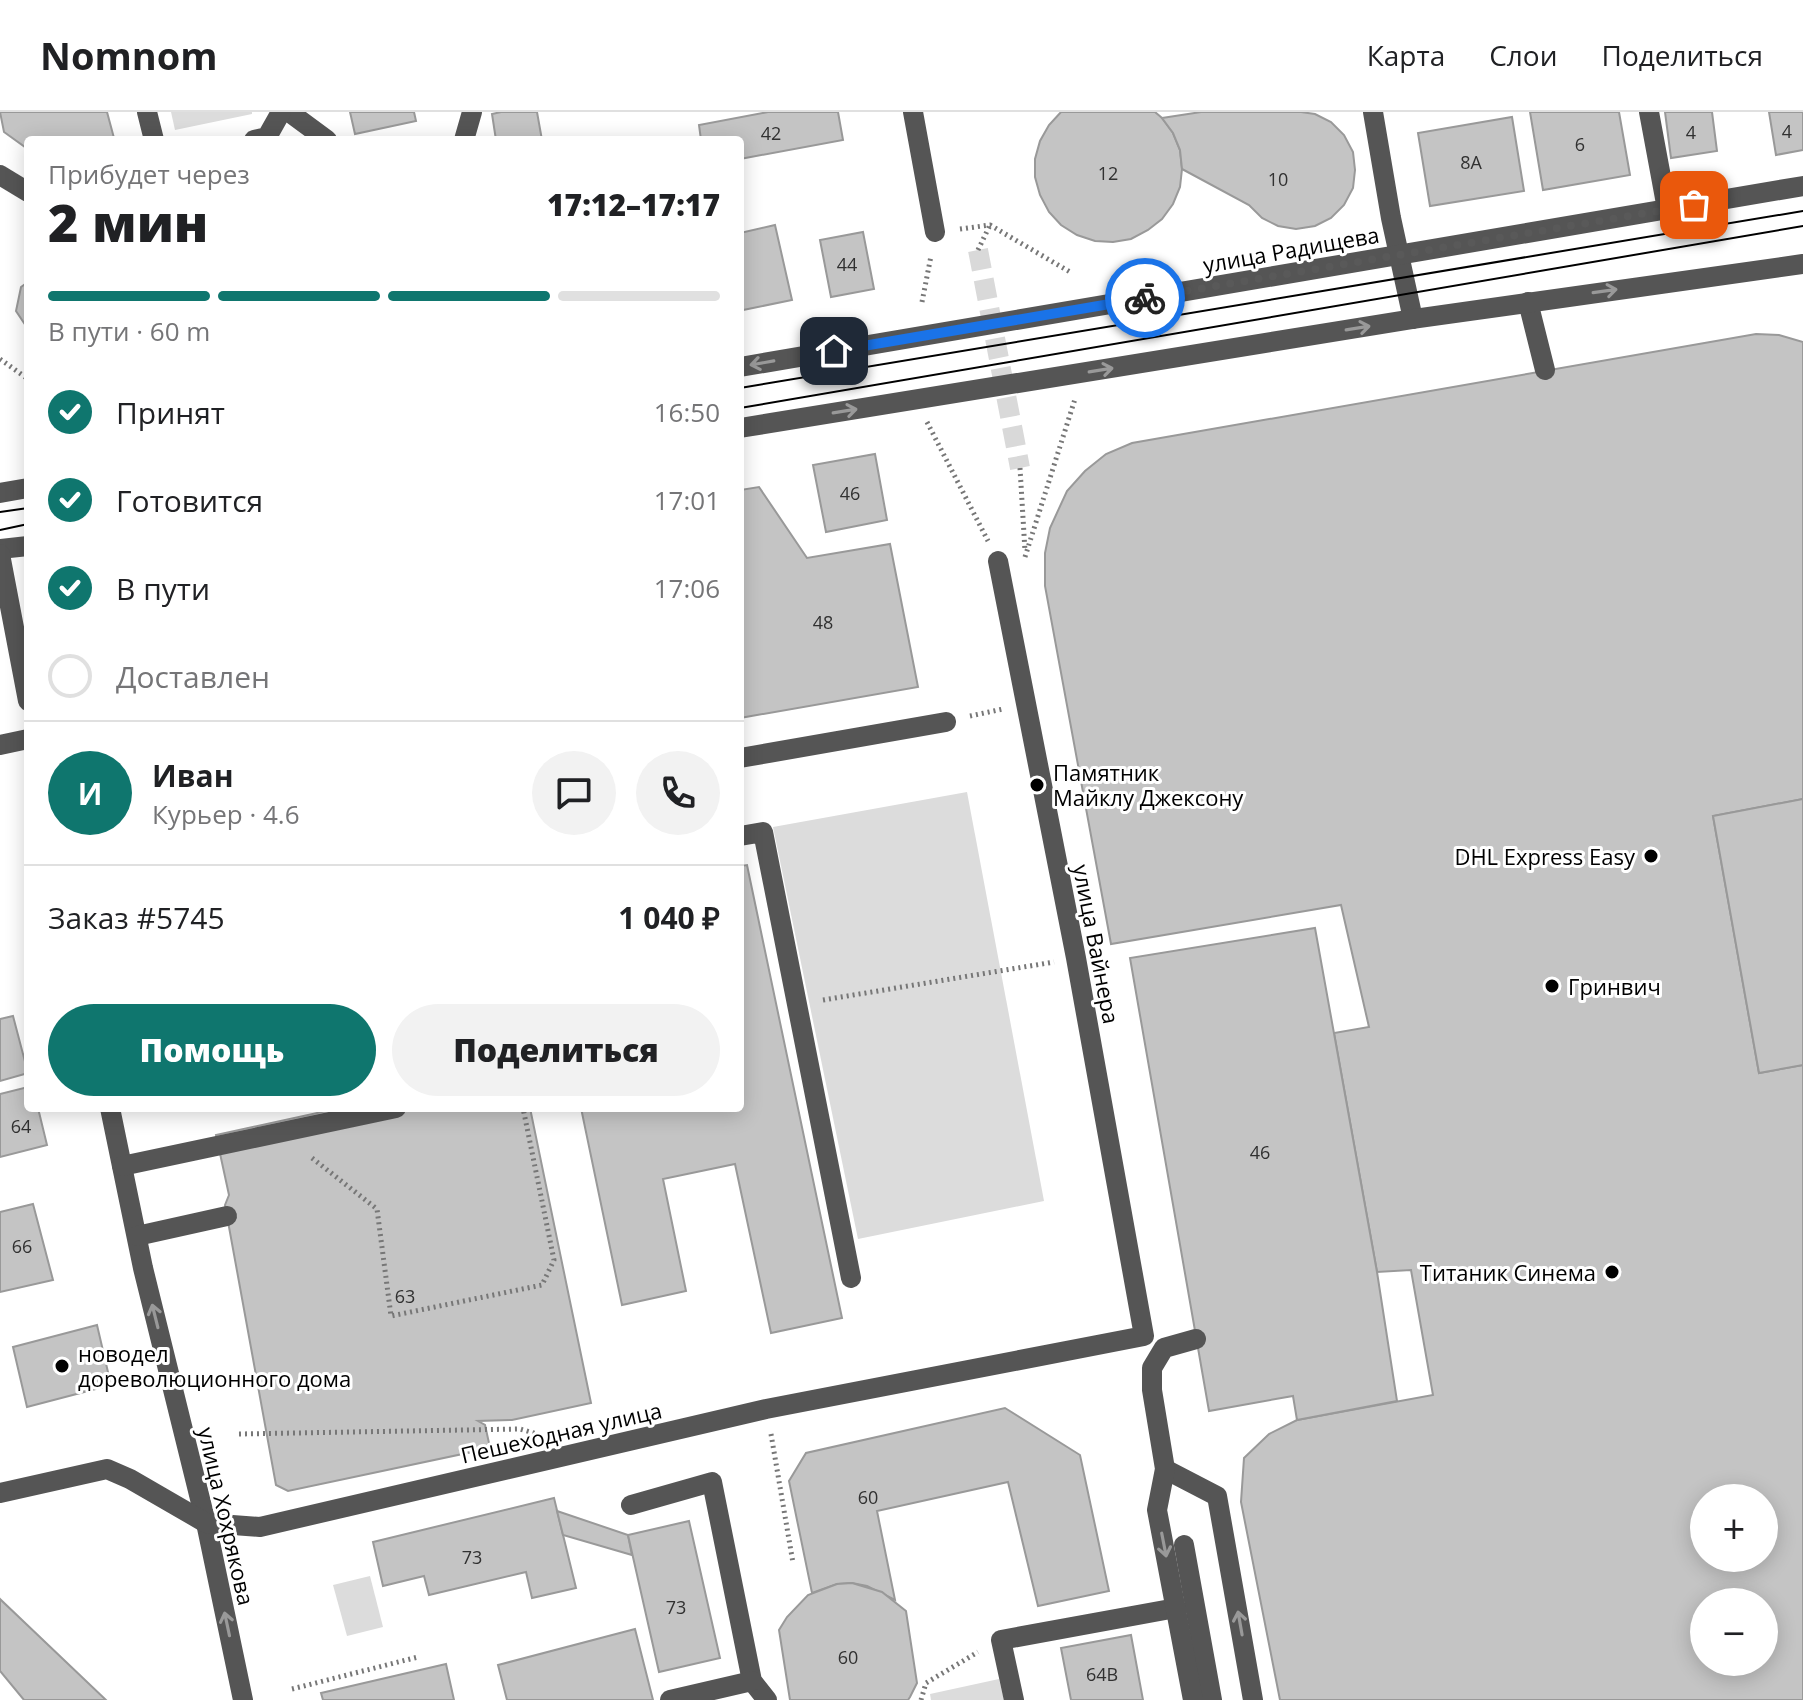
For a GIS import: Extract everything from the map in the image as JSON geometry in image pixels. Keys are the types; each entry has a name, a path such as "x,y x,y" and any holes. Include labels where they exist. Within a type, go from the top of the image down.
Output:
{"street":[{"path":"147,112 153,136"},
{"path":"268,136 281,112"},
{"path":"289,112 322,136"},
{"path":"465,136 472,112"},
{"path":"913,112 935,232"},
{"path":"1373,112 1413,319"},
{"path":"1649,112 1667,209"},
{"path":"0,175 24,190"},
{"name":"улица Радищева","path":"744,366 1803,186"},
{"path":"744,427 1413,319 1803,264"},
{"path":"1528,302 1545,370"},
{"path":"0,493 24,489"},
{"path":"24,547 0,551 24,680"},
{"name":"улица Вайнера","path":"998,561 1076,958 1144,1336"},
{"path":"744,757 946,722"},
{"path":"0,745 24,740"},
{"path":"744,835 763,832 851,1278"},
{"name":"улица Хохрякова","path":"111,1112 137,1236 206,1523 243,1700"},
{"path":"122,1166 377,1112"},
{"path":"137,1236 227,1216"},
{"name":"Пешеходная улица","path":"0,1493 107,1469 206,1523 260,1527 766,1409 1144,1336"},
{"path":"1193,1700 1157,1510 1165,1469 1152,1390 1152,1368 1164,1348 1196,1339"},
{"path":"1165,1469 1217,1496 1253,1700"},
{"path":"631,1505 712,1482 752,1681 767,1700"},
{"path":"1184,1545 1212,1700"},
{"path":"1014,1700 1001,1640 1176,1608"},
{"path":"670,1700 752,1681"}],"path":[{"path":"978,250 990,225"},
{"path":"922,302 935,232 990,225 1070,272"},
{"path":"0,359 24,376"},
{"path":"1026,557 1078,392"},
{"path":"925,417 998,561 1026,557"},
{"path":"1020,468 1026,557"},
{"path":"946,722 1026,703"},
{"path":"798,1004 1076,958"},
{"path":"312,1158 377,1209 391,1316 542,1285 554,1260 524,1112"},
{"path":"766,1409 793,1563"},
{"path":"239,1434 520,1429 546,1436"},
{"path":"921,1700 926,1683 1001,1640"},
{"path":"292,1689 418,1657"}],"shaded area":[{"path":"171,112 252,112 252,114 175,130"},
{"path":"967,792 1044,1201 858,1239 773,827"},
{"path":"370,1576 383,1627 347,1636 333,1585"},
{"path":"999,1679 1004,1700 931,1700 930,1694"}],"building":[{"path":"0,112 107,112 113,136 24,136 24,146 4,132"},
{"path":"350,112 414,112 416,121 355,134"},
{"path":"537,112 541,136 495,136 492,114"},
{"path":"768,112 838,112 843,140 744,158 744,136 700,136 699,125"},
{"path":"1061,112 1155,112 1162,118 1180,150 1182,169 1180,187 1162,219 1131,239 1113,242 1095,241 1061,225 1040,195 1035,177 1035,159 1040,141"},
{"path":"1201,112 1301,112 1315,114 1331,122 1344,135 1353,152 1353,188 1344,205 1331,218 1315,226 1296,229 1278,226 1262,218 1249,205 1182,169 1180,150 1162,118"},
{"path":"1530,112 1619,112 1630,175 1543,190"},
{"path":"1665,112 1712,112 1717,151 1671,158"},
{"path":"1769,112 1803,112 1803,150 1776,155"},
{"path":"1512,117 1524,191 1430,206 1418,133"},
{"path":"775,225 792,300 744,310 744,232"},
{"path":"863,232 874,289 831,297 820,240"},
{"path":"24,285 24,323 16,311"},
{"name":"Гринвич","path":"1756,334 1779,335 1803,342 1803,799 1713,816 1759,1073 1803,1065 1803,1700 1280,1700 1241,1502 1244,1458 1269,1434 1297,1420 1433,1395 1411,1270 1377,1272 1334,1033 1369,1027 1341,905 1111,944 1045,586 1045,553 1050,528 1067,491 1106,454 1132,443"},
{"path":"875,454 887,520 826,532 813,465"},
{"path":"759,487 807,558 890,544 918,687 744,717 744,489"},
{"path":"1803,799 1803,1065 1759,1073 1713,816"},
{"path":"744,865 747,865 842,1318 771,1333 735,1164 663,1179 686,1291 622,1305 582,1112 744,1112"},
{"path":"1315,928 1397,1401 1297,1420 1293,1396 1209,1411 1130,958"},
{"path":"13,1016 24,1058 24,1074 0,1081 0,1019"},
{"path":"24,1088 24,1112 39,1112 47,1145 0,1157 0,1094"},
{"path":"322,1112 531,1112 591,1403 512,1420 478,1421 485,1425 489,1443 486,1449 288,1491 276,1485 225,1205 229,1195 216,1135"},
{"path":"33,1204 53,1280 0,1292 0,1212"},
{"name":"новодел дореволюционного дома","path":"97,1325 111,1385 27,1407 13,1347"},
{"path":"1005,1408 1080,1455 1109,1591 1038,1606 1008,1482 877,1511 895,1600 867,1586 852,1583 837,1584 812,1593 789,1481 806,1453"},
{"path":"554,1498 576,1588 532,1598 526,1572 429,1595 424,1576 383,1586 373,1542"},
{"path":"557,1511 628,1535 632,1555 563,1535"},
{"path":"689,1521 720,1658 659,1672 628,1535"},
{"path":"852,1583 882,1592 906,1611 917,1683 910,1697 908,1700 790,1700 779,1630 808,1595 837,1584"},
{"path":"0,1599 106,1700 24,1700 0,1671"},
{"path":"635,1629 653,1700 507,1700 498,1665"},
{"path":"1131,1635 1143,1700 1071,1700 1061,1648"},
{"path":"446,1664 454,1700 323,1700 321,1693"}],"tunnel":[{"path":"978,250 1020,468"}],"tram line":[{"path":"744,387 1803,211"},
{"path":"744,407 1803,226"},
{"path":"0,512 24,509"},
{"path":"0,530 24,525"}],"way so far":[{"path":"1145,298 1694,205"}],"place":[{"name":"Памятник Майклу Джексону","path":"1037,785"},
{"name":"DHL Express Easy","path":"1651,856"},
{"name":"Гринвич","path":"1552,986"},
{"name":"Титаник Синема","path":"1612,1272"},
{"name":"новодел дореволюционного дома","path":"62,1366"}],"route":[{"path":"834,351 1145,298"}]}
